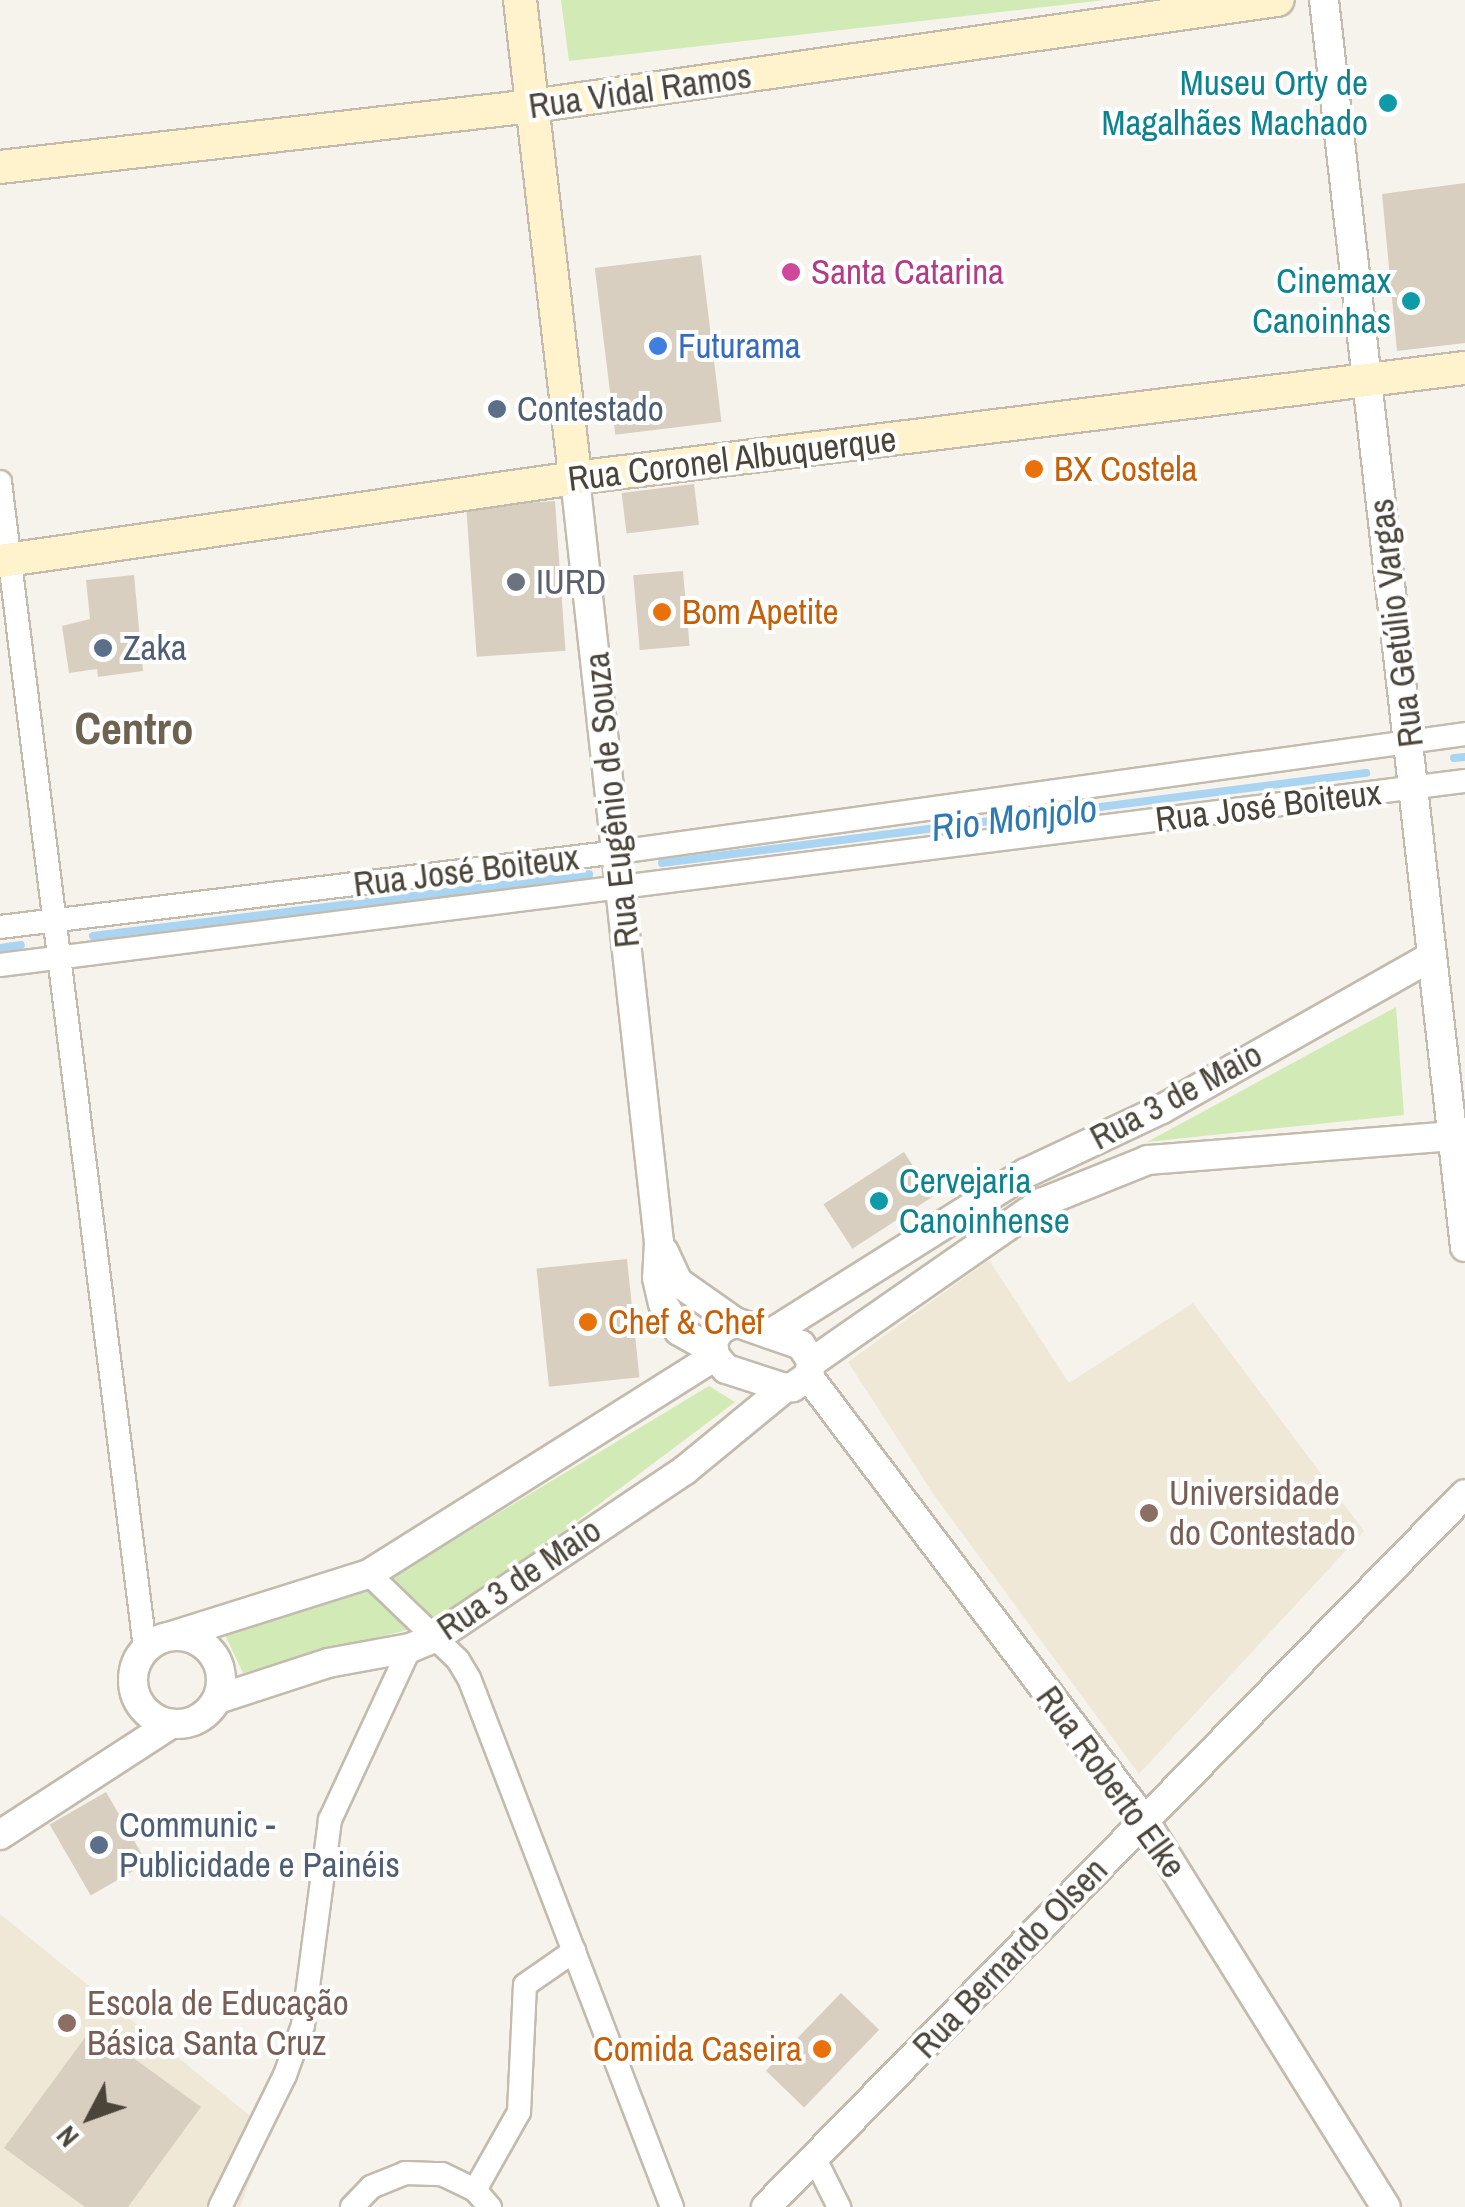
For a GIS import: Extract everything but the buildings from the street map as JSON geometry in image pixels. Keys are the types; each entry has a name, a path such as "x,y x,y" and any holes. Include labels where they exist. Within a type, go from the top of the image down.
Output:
{"main road":[{"name":"Rua Eugênio de Souza","path":"520,0 575,478"},
{"name":"Rua Vidal Ramos","path":"0,167 532,106 1277,0"},
{"name":"Rua Coronel Albuquerque","path":"5,561 575,478 1465,368"}],"street":[{"name":"Rua Getúlio Vargas","path":"1324,0 1432,956 1458,1136 1465,1247"},
{"name":"Rua Eugênio de Souza","path":"575,478 622,889 663,1304 679,1331 714,1353 726,1368 802,1375"},
{"path":"0,482 5,561 145,1648"},
{"name":"Rua José Boiteux","path":"0,927 618,852 1465,734"},
{"name":"Rua José Boiteux","path":"0,965 1465,781"},
{"name":"Rua 3 de Maio","path":"770,1334 1026,1173 1139,1120 1432,956"},
{"path":"1139,1120 1148,1160"},
{"name":"Rua 3 de Maio","path":"218,1699 328,1664 422,1643 685,1470 903,1296 1041,1203 1148,1160 1458,1136"},
{"name":"Rua Eugênio de Souza","path":"659,1242 678,1282 736,1322 770,1334"},
{"path":"878,1264 903,1296"},
{"path":"175,1635 193,1638 209,1648 222,1681 218,1699 206,1714 190,1723 171,1724 156,1719 134,1693 136,1660 145,1648 175,1635 369,1574 714,1353 720,1330 736,1322"},
{"name":"Rua Roberto Elke","path":"770,1334 800,1345 802,1375 1144,1820 1386,2207"},
{"name":"Rua Bernardo Olsen","path":"766,2207 1465,1494"},
{"path":"369,1574 422,1643 469,1678 672,2207"},
{"path":"220,2207 285,2075 303,2026 322,1854 330,1820 422,1643"},
{"path":"0,1834 171,1724"},
{"path":"352,2207 371,2187 405,2173 442,2174 482,2198 519,2112 525,1986 574,1951"},
{"path":"815,2159 839,2207"}],"shaded area":[{"name":"Universidade do Contestado","path":"989,1260 1069,1383 1193,1303 1364,1531 1139,1774 934,1495 848,1362"},
{"name":"Escola de Educação Básica Santa Cruz","path":"0,1914 269,2131 240,2207 0,2207"}],"green space":[{"path":"561,0 1105,0 569,61"},
{"path":"1396,1007 1404,1115 1147,1142"},
{"path":"709,1386 735,1402 445,1620 243,1673 225,1635 434,1552"}],"waterway":[{"name":"Rio Monjolo","path":"1454,758 1465,757"},
{"name":"Rio Monjolo","path":"662,863 1366,773"},
{"name":"Rio Monjolo","path":"93,936 589,874"},
{"name":"Rio Monjolo","path":"0,948 21,945"}],"place":[{"name":"Museu Orty de Magalhães Machado","path":"1388,103"},
{"name":"Santa Catarina","path":"791,272"},
{"name":"Cinemax Canoinhas","path":"1411,301"},
{"name":"Futurama","path":"658,346"},
{"name":"Contestado","path":"497,409"},
{"name":"BX Costela","path":"1034,469"},
{"name":"IURD","path":"516,582"},
{"name":"Bom Apetite","path":"662,612"},
{"name":"Zaka","path":"103,648"},
{"name":"Cervejaria Canoinhense","path":"879,1201"},
{"name":"Chef & Chef","path":"588,1322"},
{"name":"Universidade do Contestado","path":"1149,1513"},
{"name":"Communic - Publicidade e Painéis","path":"99,1845"},
{"name":"Escola de Educação Básica Santa Cruz","path":"67,2023"},
{"name":"Comida Caseira","path":"822,2049"}],"district":[{"name":"Centro","path":"134,728"}]}
